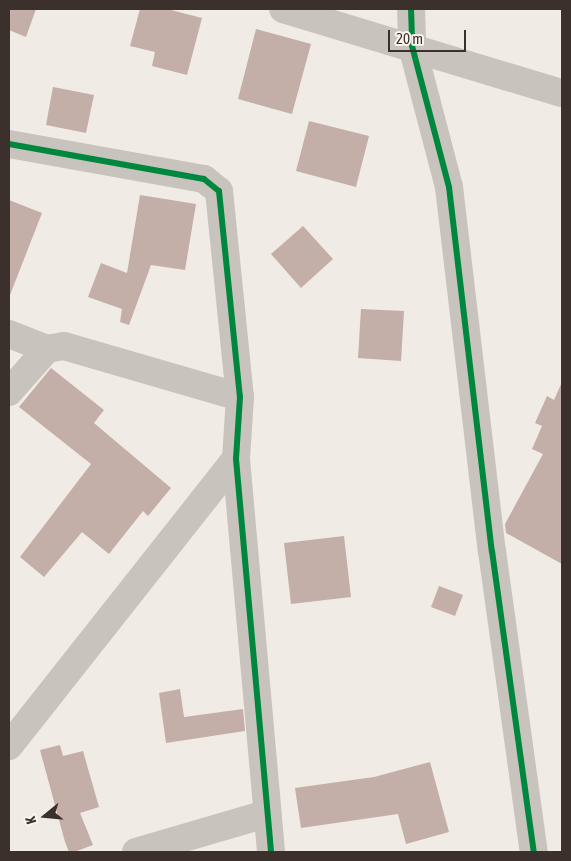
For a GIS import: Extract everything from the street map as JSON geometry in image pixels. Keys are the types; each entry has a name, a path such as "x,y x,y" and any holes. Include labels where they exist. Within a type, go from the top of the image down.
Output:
{"street":[{"path":"283,9 412,46 562,93"},
{"path":"412,9 412,46 450,187 492,551 534,852"},
{"path":"9,144 204,179 219,191 240,397 236,459 266,814 271,852"},
{"path":"9,334 47,349 64,346 240,397"},
{"path":"9,392 47,349"},
{"path":"9,746 236,459"},
{"path":"136,852 266,814"}],"building":[{"path":"9,9 36,9 26,37 9,30"},
{"path":"140,9 167,9 202,18 187,75 152,66 155,52 130,46"},
{"path":"256,29 311,44 292,114 238,99"},
{"path":"53,87 94,95 86,133 46,125"},
{"path":"309,121 369,136 356,187 296,171"},
{"path":"140,195 196,204 185,270 151,265 129,325 120,322 122,309 88,297 101,263 127,273"},
{"path":"9,200 42,213 10,295 9,294"},
{"path":"303,226 333,259 301,288 271,254"},
{"path":"361,309 404,311 401,361 358,358"},
{"path":"51,368 104,410 94,423 171,488 148,516 143,511 109,554 82,532 44,577 20,557 91,464 19,407"},
{"path":"562,382 562,564 506,533 505,524 543,454 532,449 542,426 535,423 547,396 554,400"},
{"path":"344,536 351,597 291,604 284,543"},
{"path":"439,586 463,595 455,616 431,607"},
{"path":"180,689 184,717 243,709 245,731 166,743 159,693"},
{"path":"60,745 63,756 83,751 99,807 80,813 93,845 74,852 69,852 65,842 40,750"},
{"path":"430,762 449,832 406,844 398,814 301,828 295,788 374,777"}],"cycle path":[{"path":"411,9 412,46 449,187 492,551 534,852"},
{"path":"9,144 204,179 219,191 240,397 236,459 271,852"}]}
